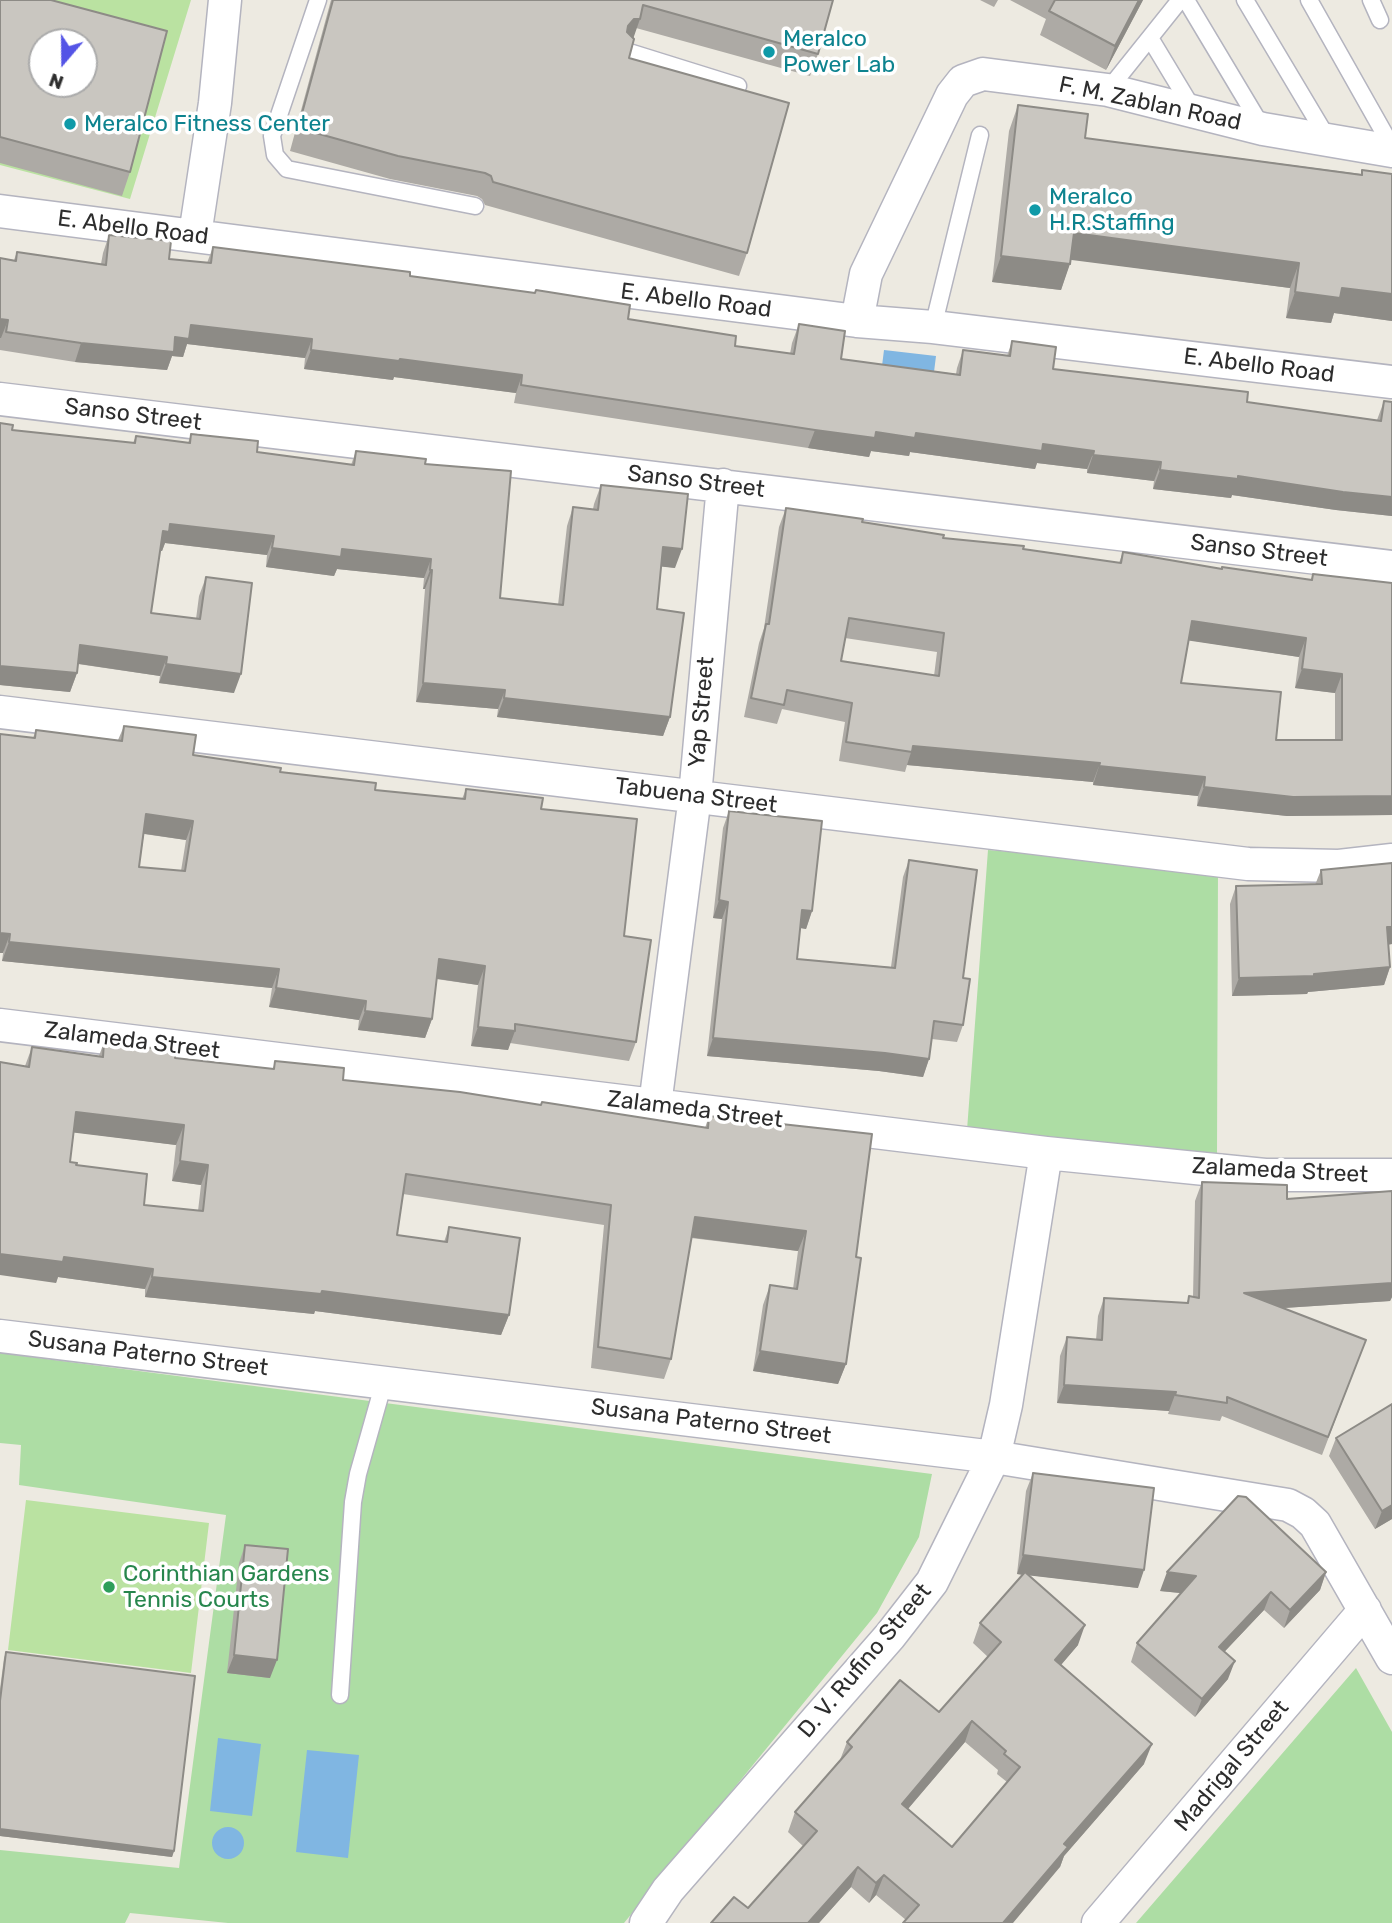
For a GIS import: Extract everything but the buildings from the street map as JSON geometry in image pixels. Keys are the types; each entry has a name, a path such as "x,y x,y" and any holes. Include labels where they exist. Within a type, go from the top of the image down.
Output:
{"street":[{"path":"194,235 215,103 225,0"},
{"name":"F. M. Zablan Road","path":"857,321 866,274 952,95 963,81 984,74 1108,90 1263,129 1329,142 1392,149"},
{"name":"E. Abello Road","path":"0,211 857,321 933,327 1392,382"},
{"name":"Sanso Street","path":"0,399 1392,567"},
{"name":"Yap Street","path":"655,1105 695,796 723,485"},
{"name":"Tabuena Street","path":"0,712 1248,864 1339,866 1392,860"},
{"name":"Zalameda Street","path":"0,1025 1046,1153 1265,1175 1392,1175"},
{"name":"D. V. Rufino Street","path":"646,1923 668,1890 890,1636 932,1582 993,1457 1006,1405 1046,1153"},
{"name":"Susana Paterno Street","path":"0,1336 993,1457 1288,1505 1315,1524 1392,1658"},
{"name":"Madrigal Street","path":"1098,1923 1366,1610"}],"lane":[{"path":"318,0 272,136 275,155 287,169 475,206"},
{"path":"1108,90 1180,0"},
{"path":"1186,0 1263,129"},
{"path":"1245,0 1329,142"},
{"path":"1309,0 1392,149"},
{"path":"1371,0 1380,20"},
{"path":"1150,38 1195,112"},
{"path":"629,52 738,86"},
{"path":"933,327 980,135"},
{"path":"340,1695 353,1502 358,1474 384,1382"}],"green space":[{"name":"Meralco Fitness Center","path":"0,0 191,0 130,199 0,165"},
{"path":"988,850 1218,869 1217,1154 967,1130"},
{"path":"0,1353 932,1474 919,1537 877,1613 624,1923 228,1923 130,1913 125,1923 0,1923 0,1850 179,1868 226,1515 19,1485 21,1445 0,1443"},
{"name":"Corinthian Gardens Tennis Courts","path":"26,1500 209,1523 191,1673 8,1650"},
{"path":"1356,1668 1392,1732 1392,1923 1136,1923"}],"water":[{"path":"884,350 936,356 932,388 880,382"},
{"path":"218,1738 261,1744 252,1816 210,1811"},
{"path":"307,1750 359,1755 348,1858 296,1852"},
{"path":"228,1827 239,1832 244,1843 239,1854 228,1859 217,1854 212,1843 217,1832"}],"place":[{"name":"Meralco Power Lab","path":"769,52"},
{"name":"Meralco Fitness Center","path":"70,124"},
{"name":"Meralco H.R.Staffing","path":"1035,210"},
{"name":"Corinthian Gardens Tennis Courts","path":"109,1587"}]}
